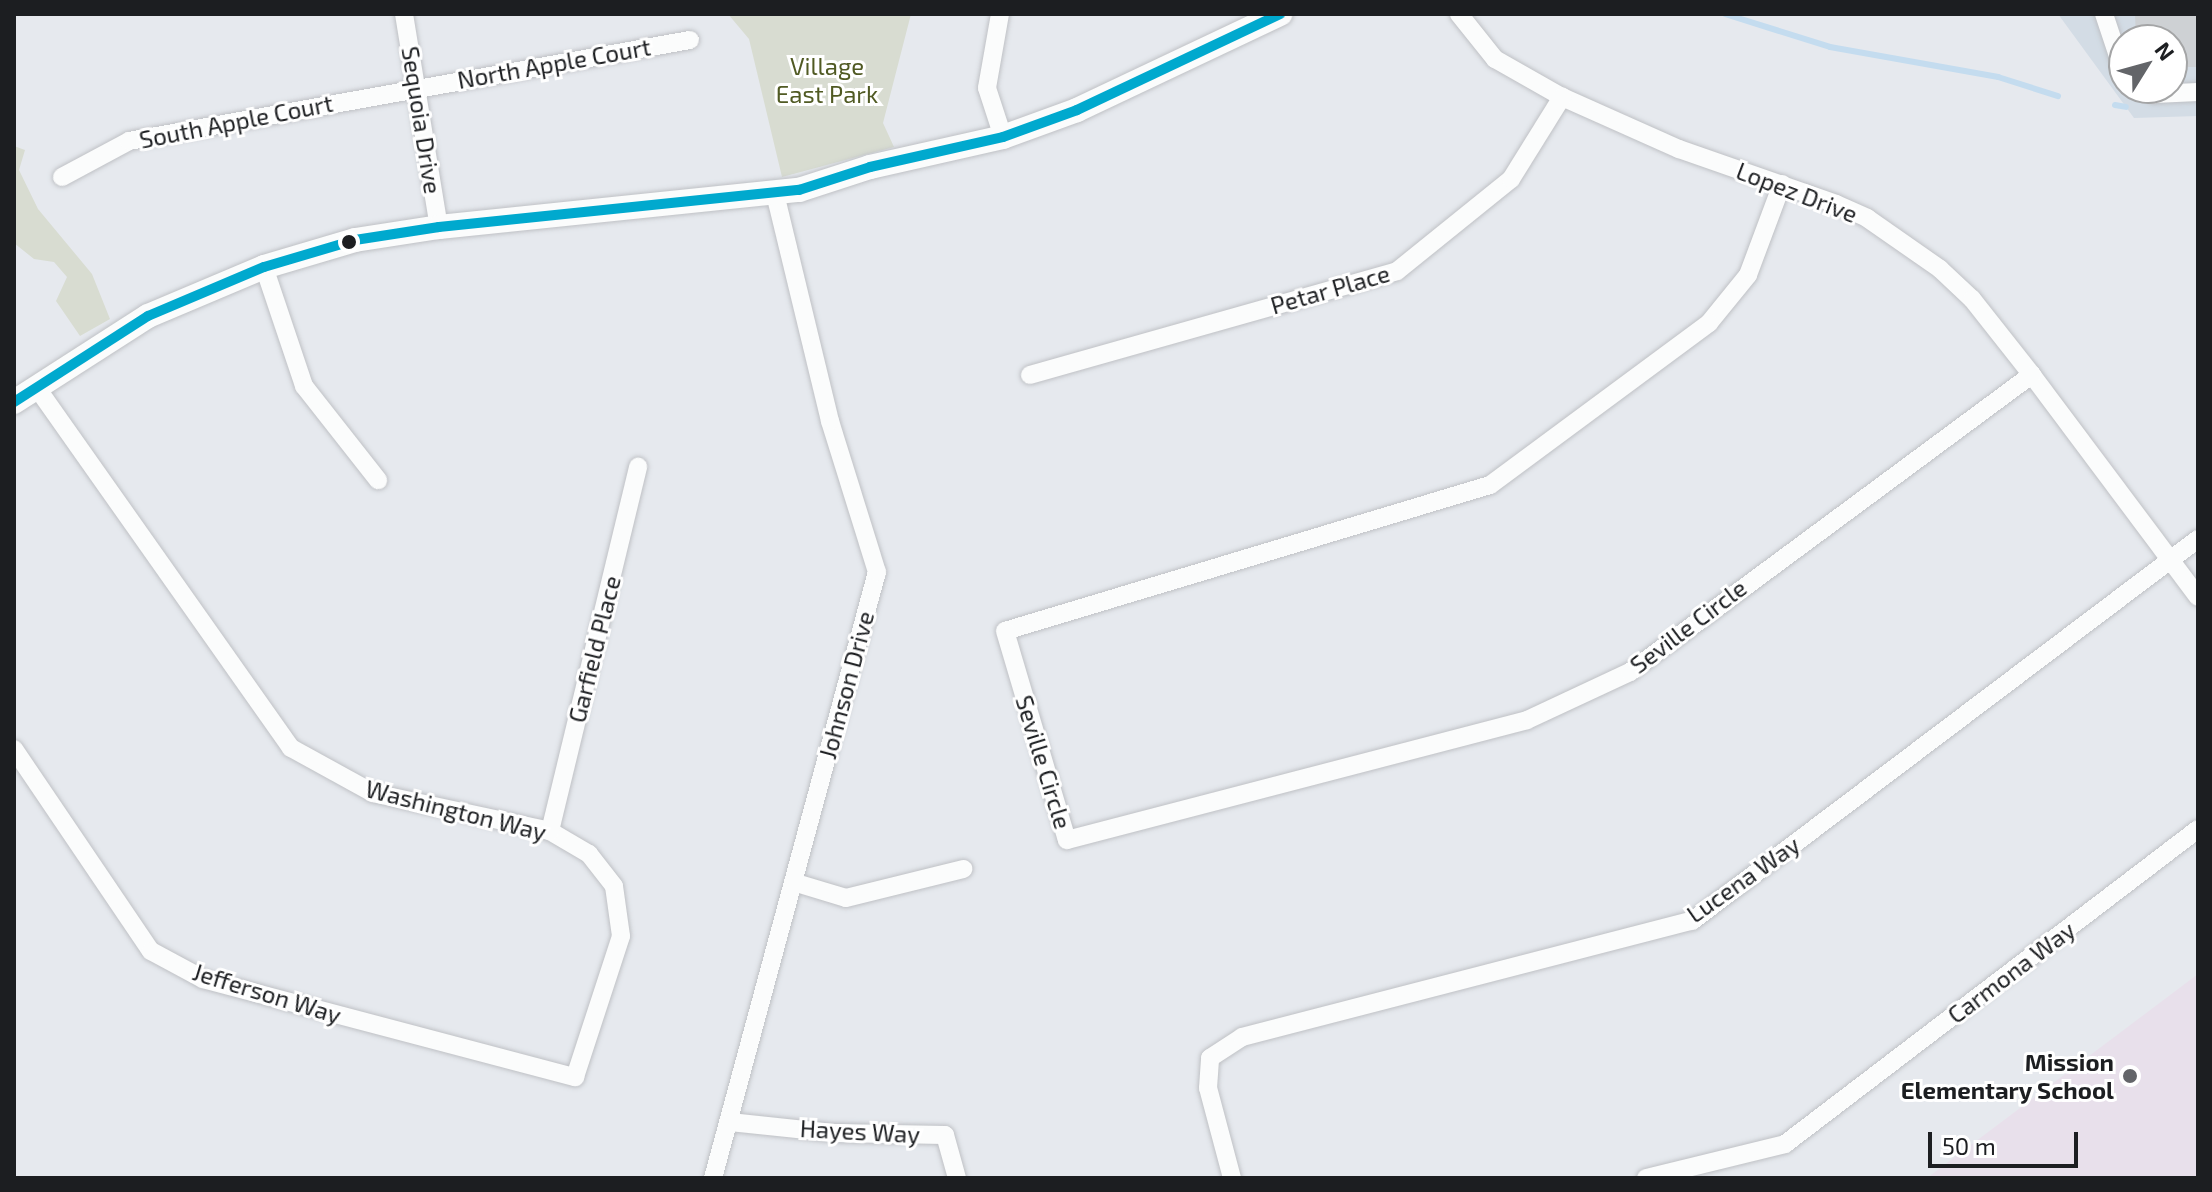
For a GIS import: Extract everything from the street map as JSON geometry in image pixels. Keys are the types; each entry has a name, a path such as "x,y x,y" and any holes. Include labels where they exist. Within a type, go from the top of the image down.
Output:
{"street":[{"name":"Sequoia Drive","path":"404,14 439,227"},
{"path":"1000,14 987,88 1003,137"},
{"path":"14,402 148,316 264,267 355,240 439,227 775,193 1003,137 1077,110 1280,14"},
{"name":"Lopez Drive","path":"1459,14 1495,59 1562,97 1679,149 1782,184 1867,218 1940,269 1972,299 2032,375 2198,597"},
{"name":"North Apple Court","path":"418,87 690,40"},
{"name":"South Apple Court","path":"62,177 129,141 418,87"},
{"name":"Petar Place","path":"1030,375 1397,271 1511,179 1562,97"},
{"name":"Seville Circle","path":"1782,184 1748,275 1709,323 1490,485 1005,631 1067,840 1527,720 1630,672 2032,375"},
{"name":"Johnson Drive","path":"713,1178 877,572 830,421 775,193"},
{"path":"264,267 304,386 378,480"},
{"name":"Washington Way","path":"36,386 291,748 373,793 550,831 589,854 614,886 621,936 575,1077"},
{"name":"Garfield Place","path":"550,831 638,466"},
{"name":"Lucena Way","path":"1232,1178 1208,1088 1210,1058 1242,1037 1692,921 2198,539"},
{"name":"Jefferson Way","path":"14,749 151,951 203,979 575,1077"},
{"name":"Carmona Way","path":"1646,1178 1785,1144 2198,829"},
{"path":"793,882 846,898 963,869"},
{"name":"Hayes Way","path":"730,1122 835,1133 945,1135 957,1178"}],"shaded area":[{"path":"2058,14 2198,14 2198,116 2134,118 2124,104 2188,104 2188,24 2108,24 2108,82"},
{"name":"Mission Elementary School","path":"2198,974 2198,1178 1927,1178"}],"green space":[{"name":"Village East Park","path":"728,14 911,14 883,123 894,147 782,177 749,39"},
{"path":"14,146 25,150 19,170 38,209 92,274 110,319 80,336 56,301 67,277 54,262 34,259 14,243"}],"building":[{"path":"2135,14 2198,16 2198,67 2188,67 2188,24 2135,24"}],"waterway":[{"path":"1725,14 1830,47 1998,77 2058,96"},
{"path":"2115,105 2126,107"}],"transit line":[{"path":"14,402 148,316 264,267 355,240 439,227 799,190 870,167 1003,137 1077,110 1280,14"}],"place":[{"name":"Mission Elementary School","path":"2130,1076"}]}
